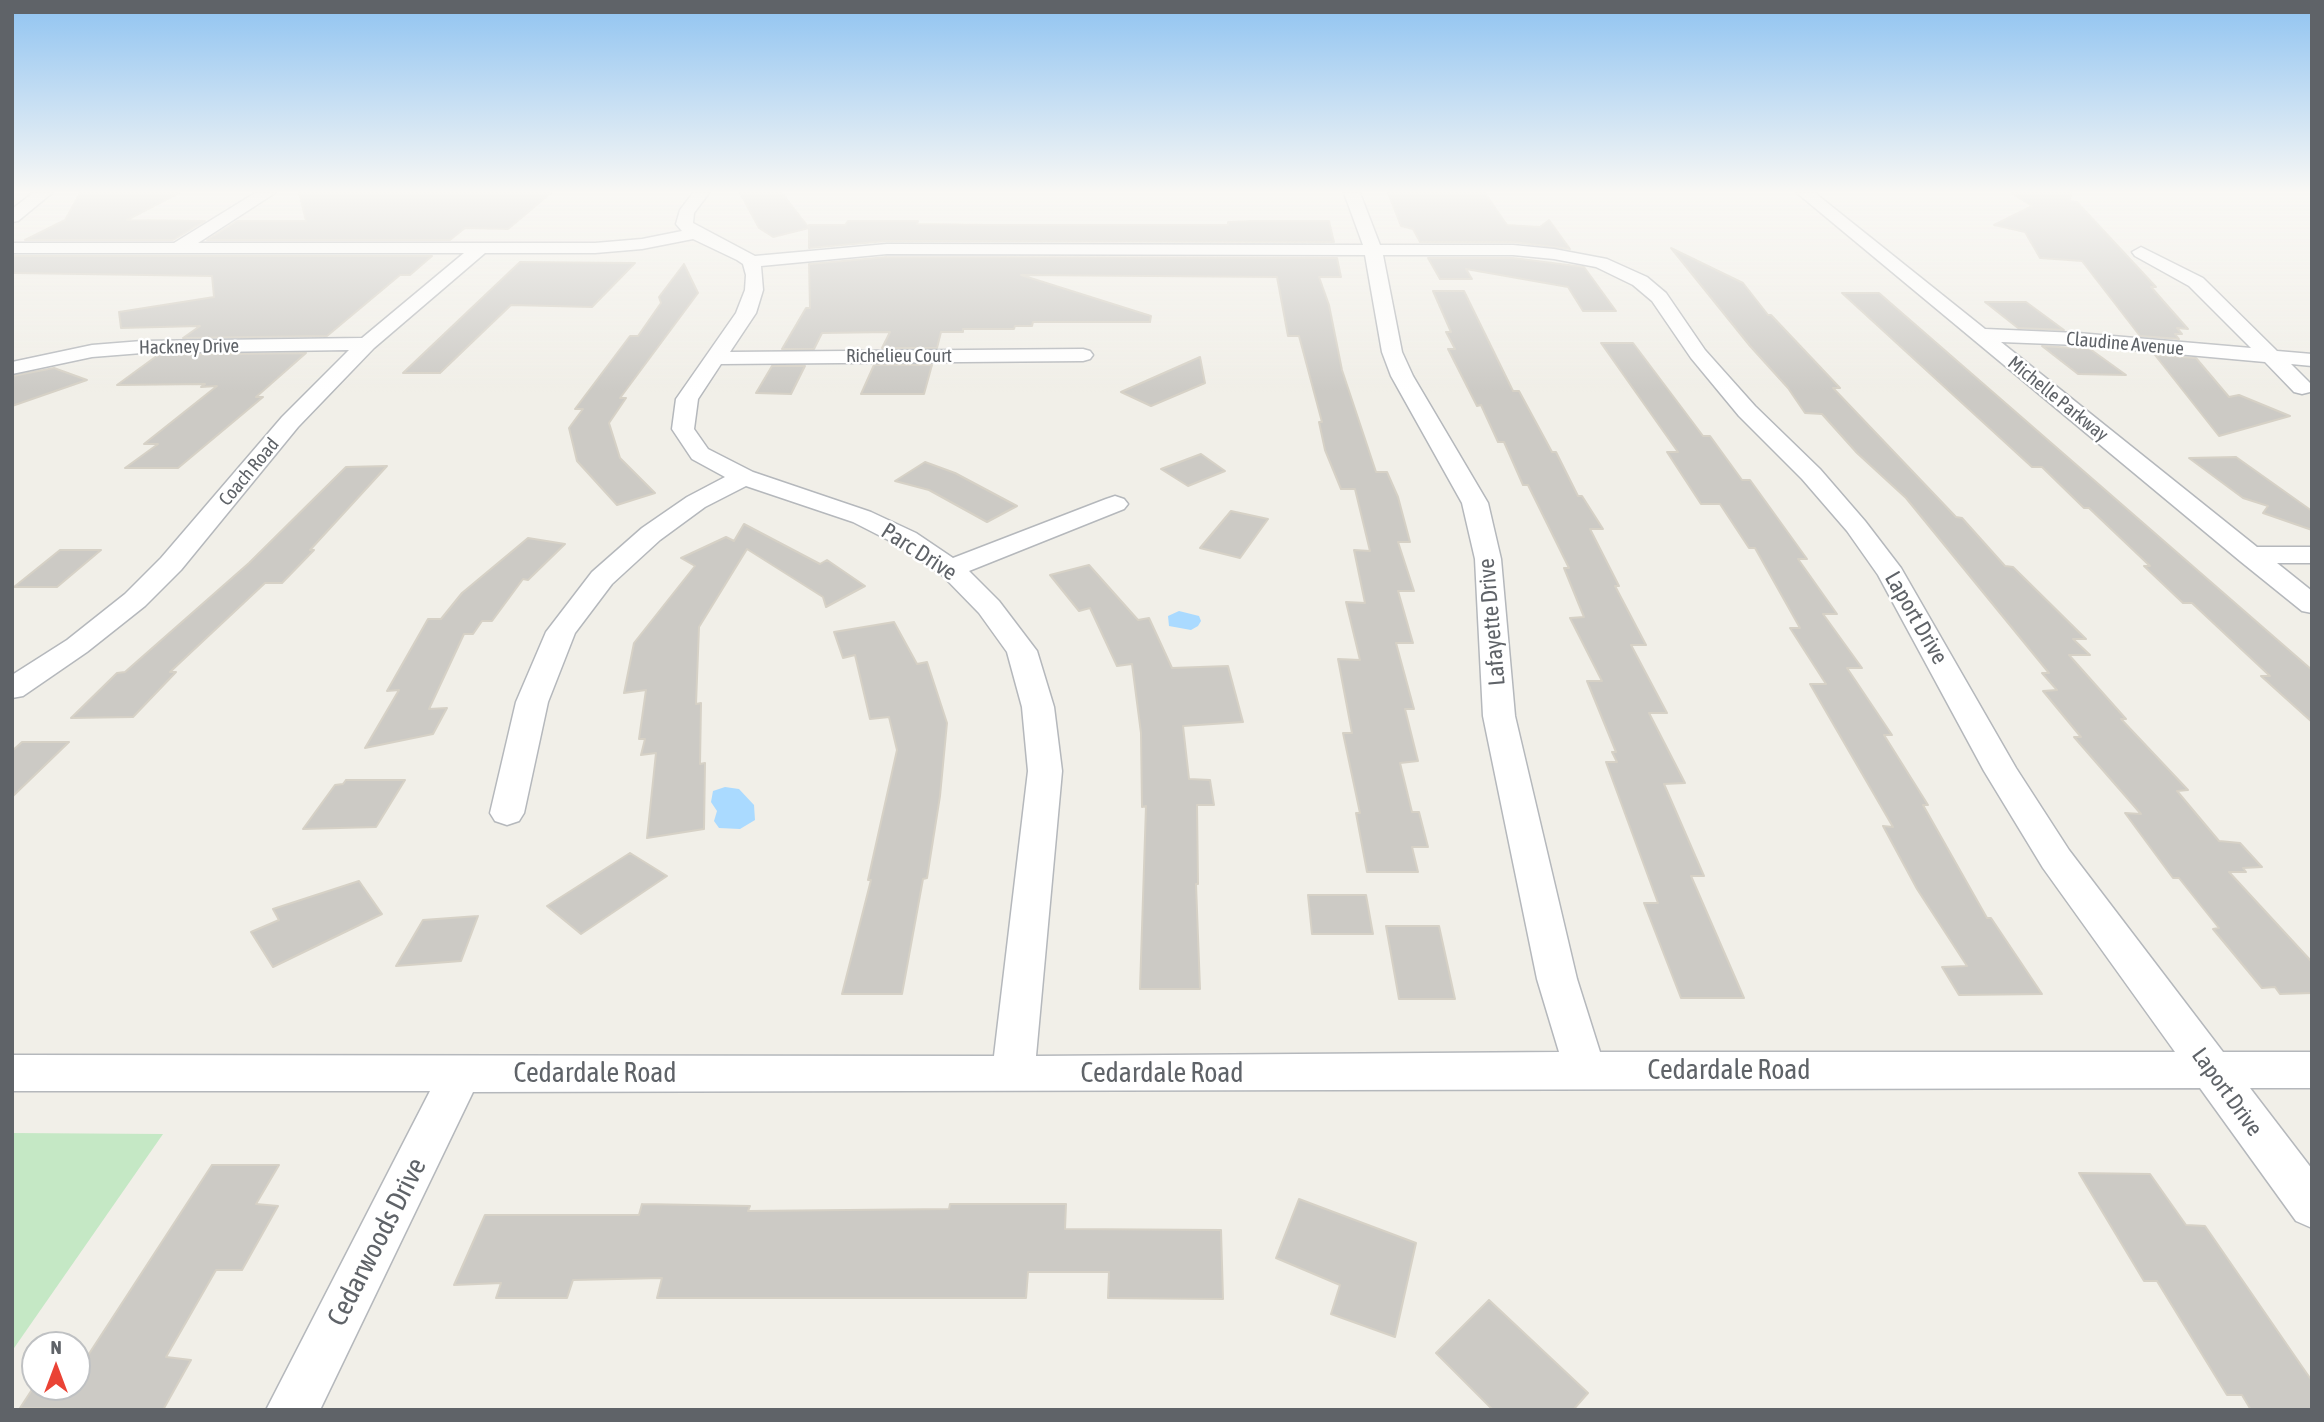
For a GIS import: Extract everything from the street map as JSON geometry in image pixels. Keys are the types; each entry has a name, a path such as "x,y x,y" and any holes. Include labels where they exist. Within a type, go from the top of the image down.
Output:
{"street":[{"name":"Coach Road","path":"12,689 77,646 135,600 171,564 290,422 367,344 468,259"},
{"path":"747,259 751,262"},
{"name":"Laport Drive","path":"751,262 773,259"},
{"name":"Lafayette Drive","path":"1375,259 1392,352 1402,376 1475,503 1489,559 1499,716 1557,979 1585,1069"},
{"name":"Laport Drive","path":"1579,259 1628,274 1659,298 1698,354 1747,411 1811,474 1856,526 1891,573 2001,771 2056,859 2312,1206"},
{"name":"Michelle Parkway","path":"1887,259 2312,606"},
{"path":"2154,259 2196,282 2302,387"},
{"name":"Parc Drive","path":"751,262 755,275 754,290 746,313 687,399 683,429 701,454 744,477 862,517 907,539 951,568 989,607 1022,651 1038,707 1045,771 1013,1074"},
{"name":"Claudine Avenue","path":"1980,335 2078,339 2312,360"},
{"name":"Hackney Drive","path":"12,368 92,351 142,347 367,344"},
{"name":"Richelieu Court","path":"715,358 1083,355"},
{"path":"507,814 532,702 561,632 602,578 651,534 696,502 744,477"},
{"path":"951,568 1115,504"},
{"path":"2249,555 2312,555"},
{"name":"Cedardale Road","path":"12,1073 1013,1074 1585,1069 2312,1070"},
{"name":"Cedarwoods Drive","path":"292,1410 461,1073"}],"green space":[{"path":"12,1133 163,1134 26,1331 21,1331 21,1338 12,1351"}],"water":[{"path":"1179,611 1199,616 1201,621 1198,626 1191,630 1169,626 1168,616"},
{"path":"725,787 739,789 754,805 755,820 740,829 719,828 714,821 717,811 711,802 713,791"}],"building":[{"path":"12,259 428,259 410,275 400,275 327,336 183,338 200,326 121,328 119,312 214,297 212,276 12,273"},
{"path":"861,259 1337,259 1341,277 1319,277 1329,305 1342,370 1376,472 1387,472 1398,497 1410,542 1398,542 1414,591 1398,591 1413,643 1396,643 1414,709 1405,709 1418,761 1400,763 1412,812 1419,812 1428,847 1412,847 1418,872 1367,872 1356,813 1360,813 1343,733 1352,733 1338,659 1360,660 1346,602 1365,603 1354,550 1370,551 1355,489 1341,489 1325,450 1319,422 1322,422 1299,336 1288,336 1277,277 1021,275 1151,316 1150,322 1033,322 1032,326 1015,326 1014,329 963,329 963,332 941,332 937,348 882,348 890,332 822,333 814,349 782,349 806,308 810,308 809,264"},
{"path":"1429,259 1524,259 1584,267 1616,311 1583,311 1568,287 1466,269 1472,279 1440,279"},
{"path":"1680,259 1694,259 1743,283 1768,315 1771,315 1840,388 1833,388 1956,517 1962,518 2005,566 2013,567 2086,639 2073,639 2090,655 2069,655 2126,719 2121,719 2188,790 2177,791 2219,841 2240,843 2262,867 2243,868 2246,872 2229,872 2312,962 2312,993 2280,994 2275,987 2262,988 2213,929 2219,928 2179,878 2173,878 2125,813 2141,814 2074,737 2081,737 2043,691 2057,690 2042,673 2049,673 1906,498 1857,453 1822,414 1805,413 1788,388 1750,346"},
{"path":"2059,259 2130,259 2156,287 2151,287 2188,329 2177,328 2182,334 2175,334 2179,339 2140,336 2082,261"},
{"path":"520,262 635,263 592,307 511,305 440,373 403,373"},
{"path":"684,264 698,293 620,398 626,398 609,423 620,458 655,493 617,505 577,461 569,428 583,409 575,409 630,336 638,336 661,303 659,297"},
{"path":"1433,291 1464,291 1513,391 1519,391 1552,452 1556,452 1578,496 1582,496 1603,529 1590,529 1619,586 1615,586 1646,645 1631,645 1667,713 1649,713 1685,783 1664,784 1704,876 1691,876 1744,998 1681,998 1644,903 1658,903 1606,762 1617,762 1612,752 1616,752 1587,681 1602,681 1570,618 1584,617 1564,568 1569,568 1528,485 1523,485 1504,442 1498,442 1481,405 1477,406 1448,349 1455,349 1446,332 1451,332"},
{"path":"1842,293 1879,293 2312,670 2312,722 2261,676 2270,676 2192,603 2183,603 2144,566 2150,566 2089,508 2084,508 2042,467 2032,467"},
{"path":"1985,302 2026,302 2064,330 2018,328"},
{"path":"1601,343 1633,343 1703,436 1710,436 1742,480 1750,480 1807,559 1798,559 1837,614 1823,614 1862,668 1847,668 1892,735 1884,735 1928,805 1923,805 1987,918 1991,918 2042,994 1959,995 1942,967 1967,966 1917,889 1883,826 1893,827 1810,684 1826,684 1790,628 1800,628 1755,548 1749,548 1720,504 1701,504 1667,452 1678,452"},
{"path":"2042,346 2090,349 2126,375 2078,374"},
{"path":"306,353 256,397 263,397 178,468 125,468 158,444 144,444 217,386 117,385 158,355"},
{"path":"2155,355 2196,358 2229,397 2239,395 2290,416 2219,436"},
{"path":"1200,357 1205,383 1151,406 1121,392"},
{"path":"874,365 932,365 924,394 861,394"},
{"path":"772,366 805,366 791,394 756,393"},
{"path":"54,368 87,380 12,406 12,376"},
{"path":"1201,454 1225,471 1188,486 1161,469"},
{"path":"2236,457 2312,511 2312,530 2263,513 2268,506 2243,498 2189,458"},
{"path":"925,462 955,473 1017,506 987,522 929,490 895,481"},
{"path":"387,466 282,583 265,583 170,672 176,672 133,717 71,718 117,673 125,672 249,563 346,467"},
{"path":"1231,511 1268,519 1240,558 1200,548"},
{"path":"744,524 820,564 827,560 865,586 826,607 823,597 747,549 699,627 696,704 701,703 700,764 705,763 704,829 647,838 656,753 641,755 645,739 639,739 646,690 624,693 634,643 695,566 681,558 726,537 734,541"},
{"path":"528,538 565,544 528,580 523,579 492,621 482,621 473,634 464,634 429,709 447,708 433,734 365,748 399,690 387,691 428,619 441,619 462,593"},
{"path":"60,550 101,550 57,587 14,587"},
{"path":"1089,565 1138,620 1149,618 1172,668 1228,666 1243,722 1183,726 1189,779 1210,780 1214,805 1197,805 1196,884 1200,989 1140,989 1146,806 1142,807 1141,733 1132,664 1117,666 1090,608 1079,611 1050,575"},
{"path":"894,622 917,664 927,662 947,723 940,796 927,878 923,879 902,994 842,994 871,880 868,880 897,750 889,717 870,719 855,655 843,658 834,632"},
{"path":"22,742 69,742 12,797 12,751"},
{"path":"346,780 405,780 376,827 303,829 335,785 343,784"},
{"path":"630,853 667,876 581,934 547,906"},
{"path":"359,881 382,914 273,967 251,932 279,920 273,909"},
{"path":"1308,895 1366,895 1373,934 1312,934"},
{"path":"478,916 461,961 396,966 423,920"},
{"path":"1386,926 1439,926 1455,999 1399,999"},
{"path":"212,1165 279,1165 256,1204 278,1206 242,1270 216,1270 166,1357 191,1360 163,1410 20,1408 25,1401 91,1401 91,1351"},
{"path":"2079,1173 2150,1174 2186,1225 2205,1226 2312,1381 2312,1410 2251,1410 2242,1395 2227,1395 2157,1281 2144,1281"},
{"path":"1299,1199 1416,1243 1395,1337 1331,1314 1340,1285 1276,1258"},
{"path":"642,1204 750,1206 748,1211 949,1209 950,1204 1066,1204 1065,1229 1221,1230 1223,1299 1108,1298 1109,1272 1028,1272 1026,1298 657,1298 662,1278 573,1280 567,1298 496,1298 501,1283 454,1285 485,1215 639,1215"},
{"path":"1489,1300 1588,1393 1573,1410 1493,1410 1436,1353"}]}
